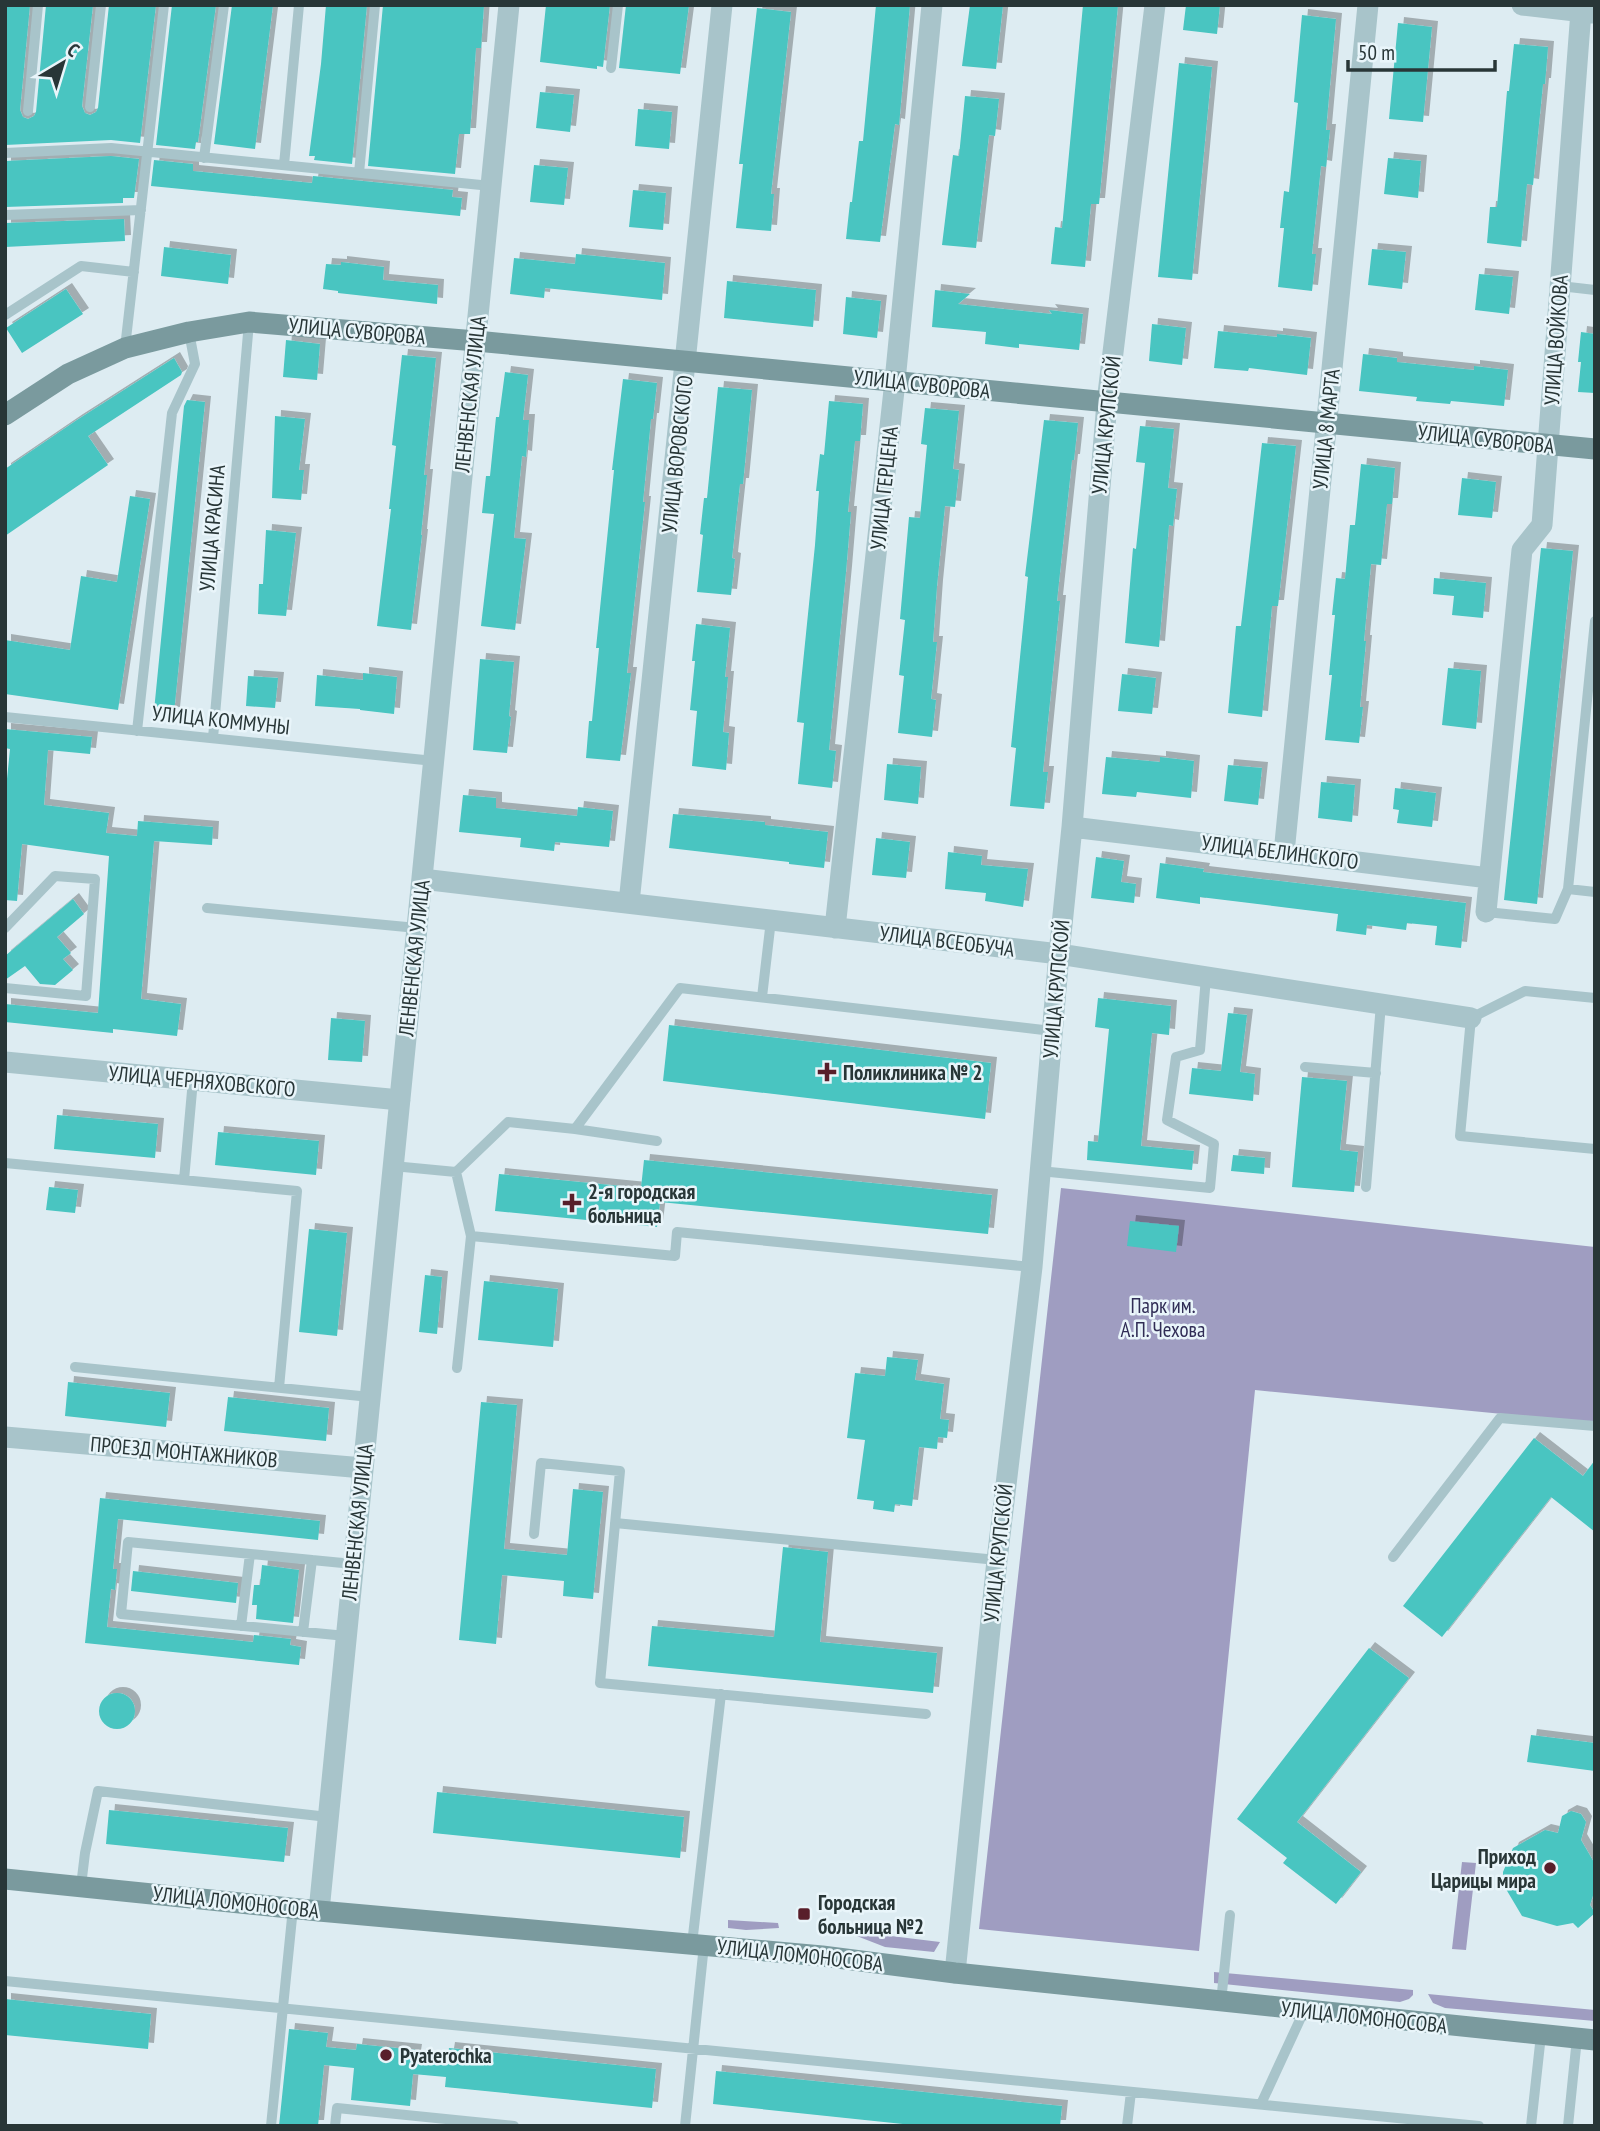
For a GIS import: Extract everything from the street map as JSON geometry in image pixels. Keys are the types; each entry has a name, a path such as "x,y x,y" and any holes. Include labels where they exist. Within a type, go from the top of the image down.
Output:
{"street":[{"name":"ЛЕНВЕНСКАЯ УЛИЦА","path":"318,1911 509,5"},
{"name":"УЛИЦА ВОРОВСКОГО","path":"629,903 722,5"},
{"name":"УЛИЦА ГЕРЦЕНА","path":"835,928 895,382 932,5"},
{"name":"УЛИЦА КРУПСКОЙ","path":"955,1973 997,1560 1032,1267 1107,402 1155,5"},
{"name":"УЛИЦА 8 МАРТА","path":"1284,853 1367,5"},
{"path":"1522,5 1588,12"},
{"name":"УЛИЦА ВОЙКОВА","path":"1486,912 1522,550 1542,525 1560,286 1588,12"},
{"name":"УЛИЦА СУВОРОВА","path":"7,409 68,374 125,348 189,332 249,322 476,341 1595,449"},
{"name":"УЛИЦА БЕЛИНСКОГО","path":"1072,827 1489,878"},
{"name":"УЛИЦА ВСЕОБУЧА","path":"422,879 1059,954 1471,1018"},
{"name":"УЛИЦА ЧЕРНЯХОВСКОГО","path":"5,1062 400,1100"},
{"name":"ПРОЕЗД МОНТАЖНИКОВ","path":"5,1437 363,1468"},
{"name":"УЛИЦА ЛОМОНОСОВА","path":"5,1879 318,1911 822,1956 1221,2002 1586,2039"}],"lane":[{"path":"28,111 38,5"},
{"path":"90,107 100,5"},
{"path":"125,348 164,5"},
{"path":"204,158 224,5"},
{"path":"284,165 299,5"},
{"path":"359,173 375,5"},
{"path":"611,68 618,5"},
{"path":"5,153 111,148 491,186"},
{"path":"5,215 141,210"},
{"path":"5,315 81,267 134,272"},
{"path":"1560,286 1595,289"},
{"name":"УЛИЦА КРАСИНА","path":"213,738 249,322"},
{"path":"137,731 172,413 195,364 189,332"},
{"path":"1486,912 1555,919 1568,889 1595,621"},
{"name":"УЛИЦА КОММУНЫ","path":"5,717 433,761"},
{"path":"5,928 55,876 95,879 86,996 5,988"},
{"path":"1568,889 1595,892"},
{"path":"207,908 417,928"},
{"path":"762,997 771,920"},
{"path":"1040,1171 1210,1188 1214,1144 1167,1120 1176,1057 1200,1050 1206,977"},
{"path":"575,1129 680,988 1052,1031"},
{"path":"1595,998 1525,991 1471,1018 1460,1136 1595,1149"},
{"path":"1366,1187 1381,1004"},
{"path":"1305,1067 1376,1073"},
{"path":"184,1180 193,1080"},
{"path":"393,1166 457,1172 508,1122 657,1141"},
{"path":"5,1163 297,1191 279,1388"},
{"path":"457,1172 471,1236 457,1368"},
{"path":"471,1236 675,1256 677,1232 1032,1267"},
{"path":"75,1367 370,1397"},
{"path":"1393,1557 1500,1418 1595,1426"},
{"path":"534,1534 541,1463 620,1471 600,1683 926,1714"},
{"path":"615,1523 997,1560"},
{"path":"346,1636 121,1614 128,1542 353,1564"},
{"path":"241,1626 250,1554"},
{"path":"303,1632 312,1560"},
{"path":"684,2126 721,1695"},
{"path":"81,1886 98,1791 328,1817"},
{"path":"271,2126 293,1908"},
{"path":"1221,2002 1230,1915"},
{"path":"5,1981 1479,2126"},
{"path":"1261,2104 1304,2011"},
{"path":"1531,2126 1541,2035"},
{"path":"1568,2126 1586,2039"},
{"path":"1127,2126 1131,2092"},
{"path":"335,2126 337,2108 514,2126"}],"green space":[{"name":"Парк им. А.П. Чехова","path":"1061,1188 1595,1247 1595,1423 1255,1390 1199,1951 979,1929"},
{"path":"1462,1862 1476,1863 1466,1950 1452,1949"},
{"path":"728,1920 778,1923 779,1928 728,1928"},
{"path":"849,1933 940,1942 934,1952 885,1947"},
{"path":"1214,1972 1413,1990 1413,1995 1400,2002 1214,1983"},
{"path":"1428,1994 1595,2010 1595,2021 1445,2008 1433,2003"}],"building":[{"path":"5,5 30,5 20,110 23,117 28,119 36,112 46,5 93,5 82,106 85,113 90,115 98,108 109,5 156,5 140,143 111,140 5,145"},
{"path":"172,5 216,5 195,149 156,145"},
{"path":"232,5 273,5 255,149 214,144"},
{"path":"326,5 367,5 352,164 314,160 315,156 309,156"},
{"path":"383,5 484,5 481,48 476,48 470,134 459,134 455,174 368,166"},
{"path":"546,5 610,5 603,67 597,66 597,69 540,62"},
{"path":"626,5 689,5 680,74 619,68"},
{"path":"876,5 910,5 899,125 895,124 880,242 846,239 859,141 863,141"},
{"path":"970,5 1003,5 996,69 962,66"},
{"path":"1083,5 1118,5 1099,204 1091,204 1085,267 1051,264 1055,227 1062,228"},
{"path":"1186,5 1220,5 1217,34 1183,30"},
{"path":"757,8 791,12 771,194 774,194 771,231 736,228 743,164 739,164"},
{"path":"1302,15 1336,19 1326,130 1330,130 1326,167 1321,166 1312,254 1316,254 1312,291 1278,287 1284,228 1280,228 1284,191 1289,192 1298,103 1294,102"},
{"path":"1398,23 1432,27 1423,122 1389,119"},
{"path":"1514,44 1548,47 1533,185 1527,184 1521,247 1487,243 1490,207 1497,207"},
{"path":"1179,63 1212,67 1192,280 1158,277"},
{"path":"540,92 574,95 570,132 536,128"},
{"path":"965,96 999,99 995,136 989,135 976,248 942,245 953,155 959,156"},
{"path":"638,109 672,112 669,149 635,146"},
{"path":"111,156 139,159 134,198 123,198 123,203 5,207 5,161"},
{"path":"1388,158 1421,161 1418,198 1384,194"},
{"path":"154,160 193,164 193,171 312,183 313,176 453,190 452,197 462,198 460,216 151,186"},
{"path":"534,165 568,168 564,205 530,202"},
{"path":"633,190 666,193 663,230 629,227"},
{"path":"124,219 125,241 5,247 5,223"},
{"path":"164,247 231,255 228,284 161,276"},
{"path":"1372,249 1406,252 1402,289 1368,285"},
{"path":"576,254 665,263 662,300 545,288 544,298 510,294 514,258 575,264"},
{"path":"341,262 384,267 383,280 438,285 437,304 323,289 326,264 341,265"},
{"path":"1479,274 1513,277 1509,314 1475,310"},
{"path":"727,281 816,290 813,327 724,318"},
{"path":"66,289 83,314 22,353 6,328"},
{"path":"935,290 970,294 958,304 1052,314 1049,310 1083,314 1079,350 1019,344 1019,348 985,344 986,332 932,327"},
{"path":"846,297 881,301 877,338 843,334"},
{"path":"1152,324 1186,328 1182,365 1149,361"},
{"path":"1218,331 1311,338 1307,375 1249,368 1248,371 1214,368"},
{"path":"1581,332 1595,334 1595,393 1578,392"},
{"path":"286,340 320,344 317,380 283,377"},
{"path":"1363,354 1397,358 1397,362 1474,370 1474,366 1508,370 1504,406 1416,401 1417,397 1359,391"},
{"path":"402,355 436,358 424,475 427,475 422,535 411,630 377,626 391,509 396,446 392,445"},
{"path":"174,358 181,375 88,436 108,465 5,536 5,469"},
{"path":"505,372 528,375 523,420 529,420 526,457 522,456 514,538 526,539 515,630 481,626 494,514 482,513"},
{"path":"623,379 657,383 651,419 627,673 631,673 620,761 586,758 589,721 592,721 612,470"},
{"path":"718,387 752,390 743,484 740,484 732,558 735,559 731,595 697,592 703,535 700,534 704,498 707,498"},
{"path":"187,400 205,402 174,713 154,711 184,406"},
{"path":"829,401 863,404 860,441 855,441 848,512 851,512 829,750 836,751 832,788 798,784 804,723 797,722 815,545 819,491 816,491 820,454 824,455"},
{"path":"925,408 959,411 953,469 959,470 955,507 945,506 937,586 933,642 937,642 931,699 936,700 932,737 898,733 904,676 899,675 905,620 900,619 909,517 920,518 927,445 921,444"},
{"path":"275,416 305,419 299,470 304,470 301,500 272,498"},
{"path":"1044,420 1078,423 1057,601 1060,601 1043,772 1048,772 1044,809 1010,806 1016,748 1011,747 1028,577 1025,576"},
{"path":"1140,426 1174,429 1168,488 1177,489 1173,526 1169,525 1159,647 1125,643 1133,548 1136,549 1145,463 1136,462"},
{"path":"1262,443 1296,446 1278,606 1272,606 1262,717 1228,713 1236,626 1241,626"},
{"path":"1361,464 1395,468 1392,504 1387,504 1381,565 1371,564 1359,743 1325,740 1332,675 1329,675 1336,578 1345,579 1350,525 1355,525"},
{"path":"1462,478 1496,482 1492,518 1458,515"},
{"path":"130,496 150,499 118,710 5,694 5,640 70,650 81,576 117,582"},
{"path":"266,530 296,533 286,616 258,614 259,584 263,584"},
{"path":"1541,548 1573,551 1537,904 1504,900"},
{"path":"1434,578 1486,583 1483,618 1452,615 1454,596 1433,594"},
{"path":"696,624 730,628 723,732 729,733 726,770 692,766 697,711 690,710"},
{"path":"480,659 514,662 507,753 473,750"},
{"path":"1448,668 1481,671 1476,729 1442,725"},
{"path":"363,673 397,677 394,714 315,706 317,675 363,680"},
{"path":"1122,674 1156,678 1152,714 1118,711"},
{"path":"248,676 278,678 275,708 246,706"},
{"path":"5,729 92,737 90,754 48,750 44,805 109,813 106,833 137,836 138,821 213,827 212,845 154,841 141,999 181,1004 177,1036 113,1029 113,1033 5,1022 5,1004 98,1013 109,856 22,844 17,901 5,900 5,799 10,749 5,748"},
{"path":"1106,757 1160,762 1160,757 1194,761 1191,798 1137,792 1136,797 1102,794"},
{"path":"887,764 921,767 918,804 884,800"},
{"path":"1228,765 1262,768 1258,805 1224,801"},
{"path":"1321,782 1355,785 1352,822 1318,818"},
{"path":"1395,788 1436,793 1432,827 1397,823 1399,810 1393,809"},
{"path":"463,795 496,798 496,808 577,816 578,807 613,811 609,847 555,842 554,851 520,847 521,838 459,832"},
{"path":"673,814 765,822 765,825 828,832 824,868 669,848"},
{"path":"876,838 910,842 906,878 872,875"},
{"path":"948,852 982,856 981,865 1028,869 1023,907 985,901 986,893 945,889"},
{"path":"1096,857 1124,861 1121,882 1136,884 1134,903 1091,898"},
{"path":"1160,863 1204,869 1203,872 1466,903 1461,948 1435,945 1437,926 1407,923 1406,930 1367,925 1366,935 1336,931 1338,914 1200,897 1200,904 1156,898"},
{"path":"73,899 84,914 57,937 71,953 63,959 73,970 55,985 40,984 25,966 5,980 5,956"},
{"path":"1098,998 1171,1006 1169,1035 1152,1033 1141,1146 1194,1151 1192,1170 1087,1160 1088,1141 1098,1142 1109,1029 1095,1027"},
{"path":"1228,1013 1247,1015 1240,1072 1255,1074 1253,1101 1189,1094 1192,1068 1221,1071"},
{"path":"331,1018 365,1021 362,1062 328,1060"},
{"name":"Поликлиника № 2","path":"669,1025 991,1063 985,1119 663,1081"},
{"path":"1302,1077 1347,1081 1340,1150 1358,1152 1354,1192 1292,1187"},
{"path":"57,1115 158,1124 155,1158 54,1149"},
{"path":"218,1132 319,1141 316,1175 215,1165"},
{"path":"1233,1155 1265,1158 1264,1174 1231,1171"},
{"path":"644,1160 992,1195 988,1234 660,1202 657,1227 495,1211 499,1174 641,1188"},
{"path":"49,1187 78,1190 75,1213 46,1210"},
{"path":"1130,1221 1179,1226 1176,1252 1127,1246"},
{"path":"309,1229 347,1233 337,1336 299,1332"},
{"path":"425,1275 442,1277 437,1334 419,1332"},
{"path":"484,1281 558,1289 553,1347 478,1340"},
{"path":"887,1357 918,1360 915,1380 944,1384 940,1419 949,1420 947,1438 938,1437 937,1449 919,1447 912,1506 895,1504 894,1512 873,1509 874,1501 857,1499 865,1440 847,1438 855,1373 885,1376"},
{"path":"68,1382 170,1393 166,1427 65,1416"},
{"path":"228,1397 329,1408 326,1441 224,1431"},
{"path":"481,1402 517,1405 504,1549 567,1555 573,1489 603,1492 593,1599 563,1596 564,1581 502,1575 496,1644 459,1640"},
{"path":"1534,1438 1583,1476 1595,1460 1595,1532 1551,1497 1442,1637 1403,1606"},
{"path":"100,1498 320,1521 318,1540 118,1519 113,1569 117,1569 115,1590 111,1589 107,1627 253,1642 254,1635 291,1639 290,1645 301,1647 299,1665 85,1643"},
{"path":"783,1547 828,1552 820,1642 937,1653 933,1693 648,1666 652,1626 774,1637"},
{"path":"262,1565 299,1570 293,1623 256,1619 257,1605 252,1605 254,1585 260,1585"},
{"path":"133,1571 238,1583 236,1603 131,1591"},
{"path":"1369,1648 1409,1678 1297,1822 1361,1872 1336,1904 1283,1863 1287,1858 1237,1819"},
{"path":"117,1693 130,1698 135,1711 130,1724 117,1729 104,1724 99,1711 104,1698"},
{"path":"1531,1735 1595,1743 1595,1771 1527,1762"},
{"path":"437,1792 684,1817 680,1858 433,1833"},
{"path":"109,1810 288,1828 284,1862 106,1844"},
{"name":"Приход Царицы мира","path":"1571,1811 1581,1814 1586,1822 1581,1840 1595,1864 1595,1889 1590,1905 1595,1913 1578,1928 1573,1923 1557,1926 1522,1916 1503,1884 1503,1872 1513,1848 1545,1830 1558,1833 1562,1816"},
{"path":"5,1999 151,2014 148,2049 5,2035"},
{"path":"289,2029 328,2033 326,2047 356,2050 357,2044 416,2050 415,2056 447,2060 449,2048 656,2069 652,2108 445,2087 446,2077 413,2074 410,2106 351,2100 354,2068 324,2065 318,2126 279,2126"},
{"path":"716,2071 1062,2106 1060,2126 922,2126 713,2104"}],"place":[{"name":"Поликлиника № 2","path":"827,1072"},
{"name":"2-я городская больница","path":"572,1203"},
{"name":"Приход Царицы мира","path":"1550,1868"},
{"name":"Городская больница №2","path":"804,1914"},
{"name":"Pyaterochka","path":"386,2055"}]}
